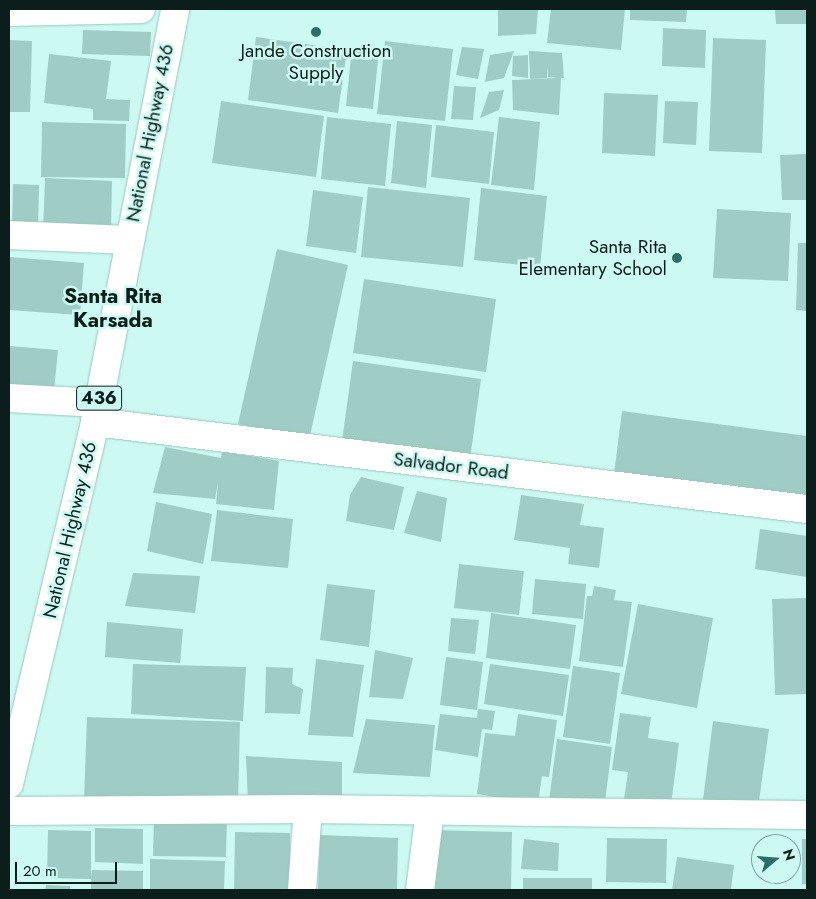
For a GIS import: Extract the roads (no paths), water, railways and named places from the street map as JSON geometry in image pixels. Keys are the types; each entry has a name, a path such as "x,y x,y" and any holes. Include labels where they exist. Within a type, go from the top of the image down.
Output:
{"street":[{"path":"9,12 141,9"},
{"name":"National Highway 436","path":"9,784 97,413 128,240 175,9"},
{"path":"9,235 128,240"},
{"name":"Salvador Road","path":"9,398 97,413 807,509"},
{"path":"302,890 308,809"},
{"path":"9,811 308,809 807,815"},
{"path":"420,890 430,811"}],"place":[{"name":"Jande Construction Supply","path":"316,32"},
{"name":"Santa Rita Elementary School","path":"677,258"}],"district":[{"name":"Santa Rita Karsada","path":"113,308"}]}
